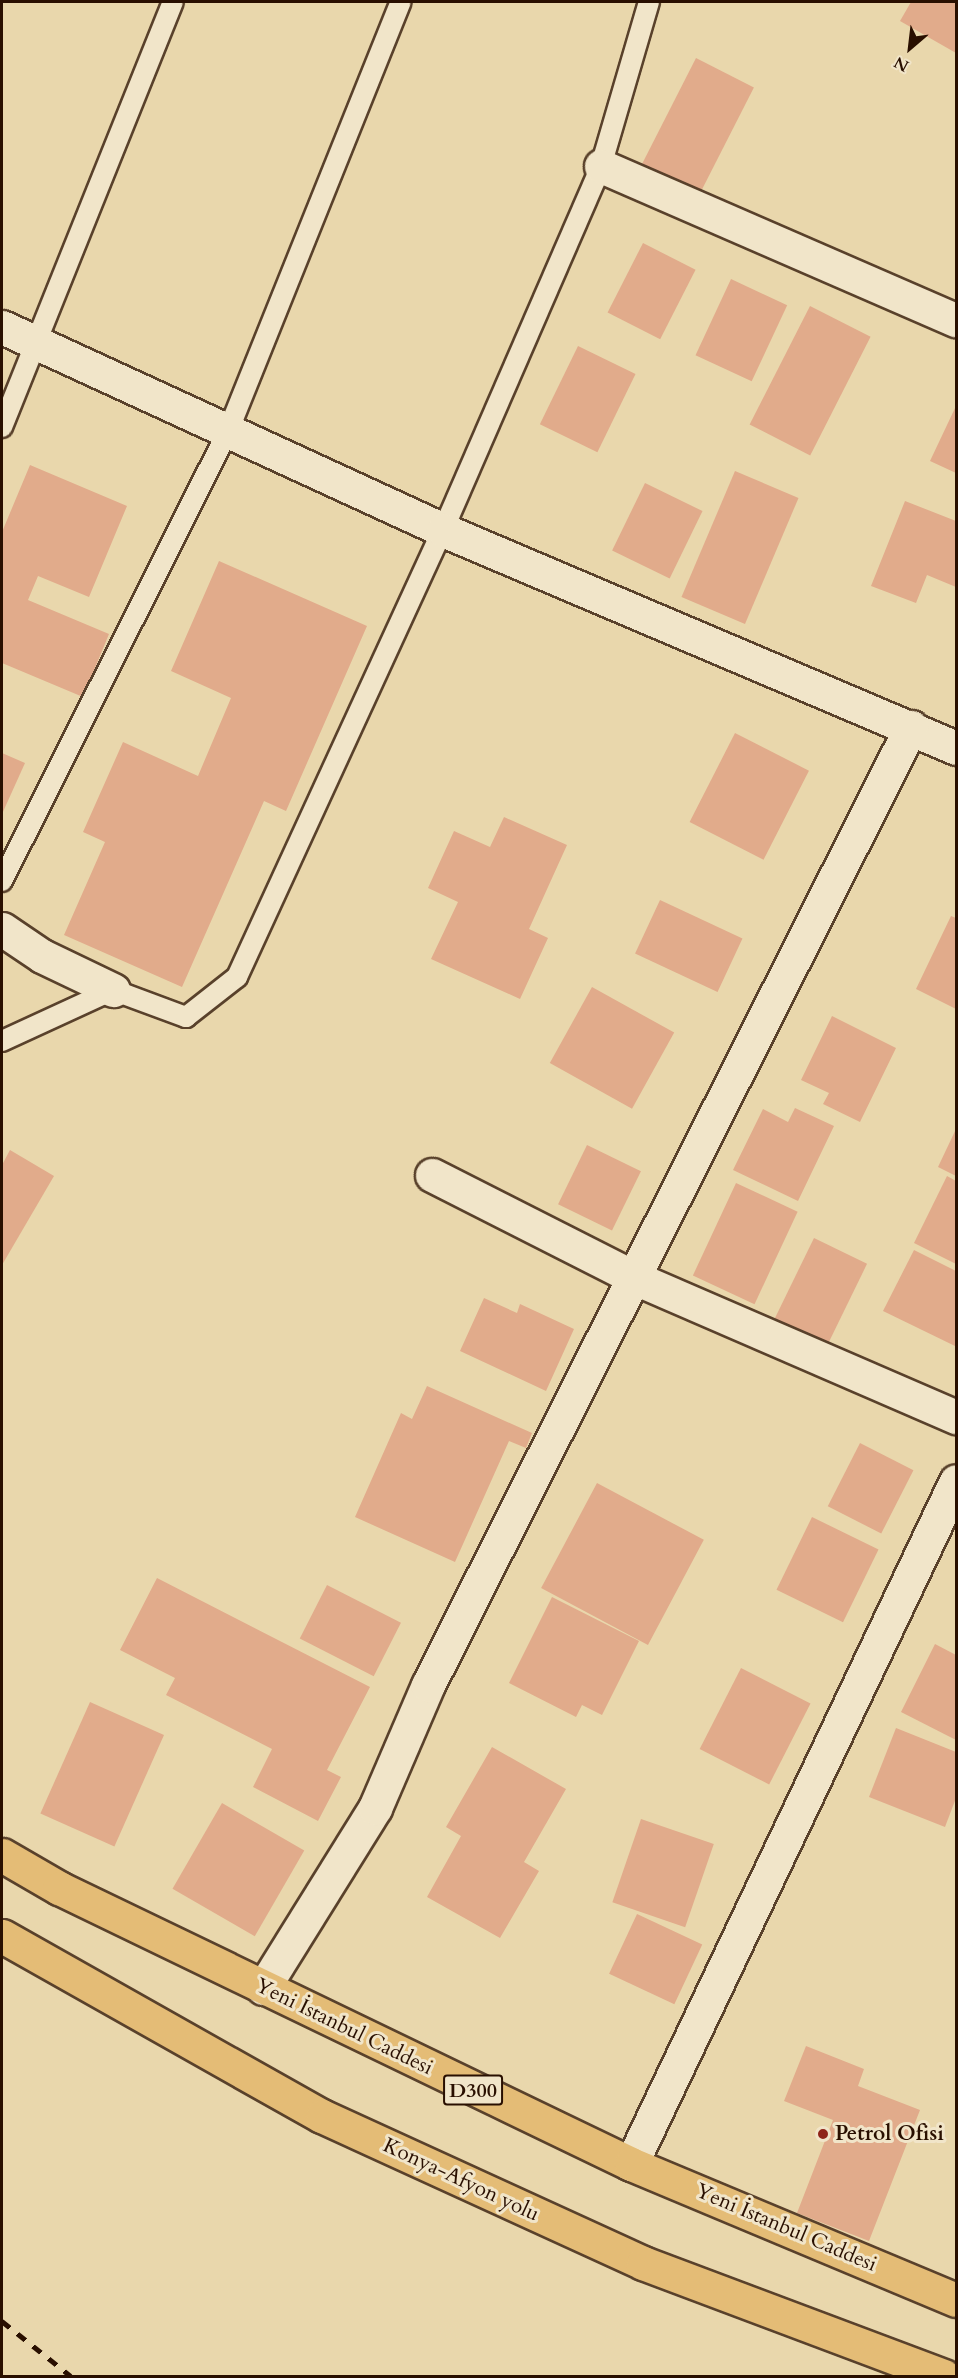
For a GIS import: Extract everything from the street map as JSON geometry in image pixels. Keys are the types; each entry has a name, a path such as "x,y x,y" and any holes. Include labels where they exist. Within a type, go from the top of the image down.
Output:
{"highway":[{"name":"Yeni İstanbul Caddesi","path":"2,1855 263,1988 631,2164 957,2300"},
{"name":"Konya-Afyon yolu","path":"2,1936 322,2116 643,2263 943,2376"}],"street":[{"path":"601,166 957,320"},
{"path":"2,327 229,429 443,530 957,747"},
{"path":"263,1988 375,1808 428,1685 637,1279 911,727"},
{"path":"2,929 42,956 113,990"},
{"path":"432,1175 637,1279 957,1416"},
{"path":"631,2164 957,1482"}],"lane":[{"path":"2,427 39,342 173,2"},
{"path":"2,881 229,429 401,2"},
{"path":"2,1041 113,990 186,1017 237,977 443,530 601,166 649,2"}],"building":[{"path":"911,2 956,2 956,53 900,21"},
{"path":"696,58 754,88 699,196 641,167"},
{"path":"643,243 696,270 660,339 608,312"},
{"path":"731,279 787,305 752,381 696,355"},
{"path":"810,306 871,337 810,455 750,425"},
{"path":"578,346 636,374 597,452 540,424"},
{"path":"956,406 956,473 930,461"},
{"path":"30,465 127,506 89,597 38,576 28,600 109,634 83,697 2,663 2,532"},
{"path":"735,471 799,498 745,624 681,597"},
{"path":"645,483 703,511 670,578 612,550"},
{"path":"905,501 956,521 956,587 927,575 916,603 871,586"},
{"path":"219,561 367,626 286,811 264,801 182,987 64,935 105,842 83,832 123,742 198,776 231,698 171,671"},
{"path":"735,733 809,771 764,860 690,822"},
{"path":"2,753 25,763 2,814"},
{"path":"504,817 567,845 529,929 548,938 520,999 431,959 458,902 428,888 454,831 490,847"},
{"path":"660,900 742,938 718,992 635,953"},
{"path":"951,916 956,918 956,1009 916,989"},
{"path":"592,987 674,1033 632,1109 550,1063"},
{"path":"832,1016 896,1048 860,1122 823,1104 829,1093 801,1080"},
{"path":"795,1108 834,1126 798,1201 733,1170 763,1109 788,1122"},
{"path":"956,1129 956,1176 938,1167"},
{"path":"587,1145 641,1171 612,1231 558,1204"},
{"path":"10,1150 54,1176 2,1265 2,1165"},
{"path":"947,1176 956,1181 956,1264 914,1243"},
{"path":"736,1183 798,1212 755,1304 693,1275"},
{"path":"814,1238 867,1264 827,1347 774,1321"},
{"path":"914,1250 956,1271 955,1346 883,1311"},
{"path":"484,1298 517,1313 520,1304 574,1329 546,1391 460,1351"},
{"path":"427,1386 532,1433 526,1448 509,1441 455,1562 355,1517 401,1413 412,1419"},
{"path":"860,1443 913,1470 881,1534 828,1506"},
{"path":"597,1483 704,1540 648,1645 541,1588"},
{"path":"812,1517 879,1549 843,1622 776,1590"},
{"path":"157,1578 370,1687 327,1770 341,1777 318,1821 253,1787 272,1749 166,1695 175,1678 120,1650"},
{"path":"327,1585 401,1623 374,1676 300,1638"},
{"path":"552,1597 639,1641 602,1715 582,1705 576,1717 509,1683"},
{"path":"935,1644 956,1655 956,1740 901,1712"},
{"path":"741,1668 810,1703 769,1784 700,1749"},
{"path":"90,1702 164,1735 114,1846 40,1813"},
{"path":"896,1728 956,1752 956,1798 945,1827 869,1797"},
{"path":"492,1747 566,1789 524,1862 539,1871 500,1938 427,1897 461,1836 446,1827"},
{"path":"222,1803 304,1850 255,1936 172,1889"},
{"path":"641,1819 714,1844 685,1927 612,1902"},
{"path":"637,1914 702,1944 674,2004 609,1974"},
{"path":"806,2046 864,2069 858,2086 920,2110 869,2241 797,2213 833,2120 784,2101"}],"railway":[{"path":"2,2321 71,2376"}],"place":[{"name":"Petrol Ofisi","path":"823,2134"}]}
